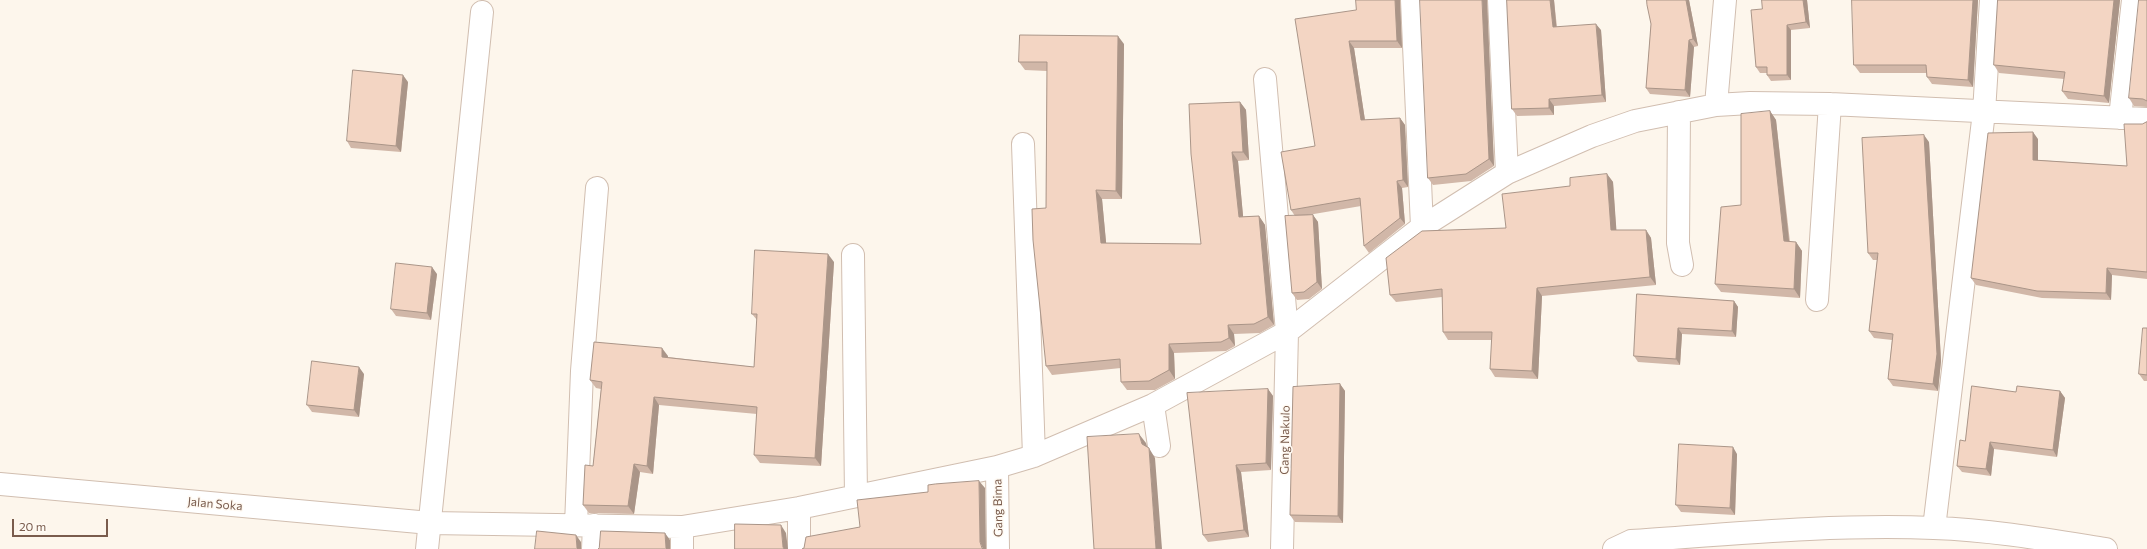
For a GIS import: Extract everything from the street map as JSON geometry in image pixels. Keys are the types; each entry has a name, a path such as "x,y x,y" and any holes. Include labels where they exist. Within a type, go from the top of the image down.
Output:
{"street":[{"path":"1412,0 1422,227"},
{"path":"1499,0 1507,173"},
{"path":"1716,105 1725,0"},
{"path":"1934,528 1984,112 1991,0"},
{"path":"2120,118 2133,0"},
{"path":"427,549 482,12"},
{"name":"Gang Nakulo","path":"1265,79 1287,332 1282,549"},
{"path":"1817,300 1830,104"},
{"name":"Jalan Soka","path":"0,484 430,524 682,527 799,508 997,467 1034,456 1153,405 1287,332 1422,227 1507,173 1592,136 1635,122 1716,105 1830,104 2147,119"},
{"path":"1679,112 1678,243 1682,265"},
{"path":"1023,144 1034,456"},
{"path":"592,549 585,525 582,371 597,188"},
{"path":"854,255 856,496"},
{"path":"1153,405 1159,446"},
{"name":"Gang Bima","path":"997,467 998,549"},
{"path":"799,508 799,549"},
{"path":"682,527 682,549"},
{"path":"1614,549 1631,541 1819,528 1934,528 1999,533 2106,549"}],"building":[{"path":"1356,0 1395,0 1397,41 1349,41 1361,120 1400,118 1403,180 1397,181 1400,218 1364,246 1360,198 1291,210 1281,152 1315,146 1295,19 1356,10"},
{"path":"1420,0 1482,0 1489,159 1466,174 1428,178"},
{"path":"1507,0 1550,0 1553,27 1596,24 1602,95 1549,99 1549,108 1512,109"},
{"path":"1647,0 1686,0 1693,39 1689,40 1685,90 1646,88 1651,24"},
{"path":"1762,0 1803,0 1806,22 1787,25 1787,75 1767,75 1767,67 1756,67 1751,10 1762,9"},
{"path":"1852,0 1973,0 1968,80 1927,77 1926,65 1854,65"},
{"path":"1998,0 2114,0 2104,96 2062,91 2065,72 1994,65"},
{"path":"2139,0 2147,0 2147,101 2143,99 2129,98"},
{"path":"1020,35 1118,36 1116,191 1096,190 1101,243 1201,244 1191,154 1189,104 1240,102 1243,152 1232,152 1239,217 1259,216 1268,317 1254,324 1228,325 1229,338 1221,342 1169,344 1169,370 1149,381 1121,382 1120,359 1046,366 1033,240 1032,209 1046,208 1047,62 1019,62"},
{"path":"353,70 403,75 396,146 347,141"},
{"path":"1770,111 1784,241 1796,242 1794,289 1715,284 1721,207 1741,205 1741,114"},
{"path":"2147,122 2147,272 2107,268 2106,293 2037,291 1971,278 1988,133 2033,132 2033,160 2127,166 2124,124 2142,124"},
{"path":"1924,135 1937,354 1933,384 1888,379 1893,334 1869,331 1878,253 1868,253 1862,138"},
{"path":"1607,174 1611,230 1646,230 1650,277 1537,288 1532,371 1490,369 1492,332 1443,332 1442,289 1390,295 1386,258 1422,231 1506,228 1502,194 1570,186 1570,178"},
{"path":"1313,215 1317,282 1304,292 1292,293 1285,216"},
{"path":"755,250 828,254 815,458 754,455 757,407 654,397 647,466 634,464 628,506 583,505 585,465 593,466 602,382 590,380 594,342 662,348 662,357 754,367 757,314 752,314"},
{"path":"396,263 432,267 427,313 391,309"},
{"path":"1637,294 1734,301 1732,331 1678,328 1676,359 1634,356"},
{"path":"2143,328 2147,328 2147,375 2139,374"},
{"path":"312,361 359,367 354,410 307,405"},
{"path":"1340,384 1338,516 1290,515 1293,387"},
{"path":"1972,386 2016,392 2017,386 2060,391 2053,450 1990,442 1986,469 1957,466 1960,440 1965,441"},
{"path":"1268,389 1266,463 1236,465 1244,530 1203,535 1187,393"},
{"path":"1139,434 1142,444 1149,448 1156,549 1094,549 1087,437"},
{"path":"1679,444 1733,447 1730,508 1676,505"},
{"path":"979,481 980,542 983,549 802,549 804,548 806,537 860,527 857,500 928,492 928,485"},
{"path":"735,524 781,525 784,549 735,549"},
{"path":"537,531 576,535 578,549 535,549"},
{"path":"601,531 665,533 667,549 598,549"}]}
